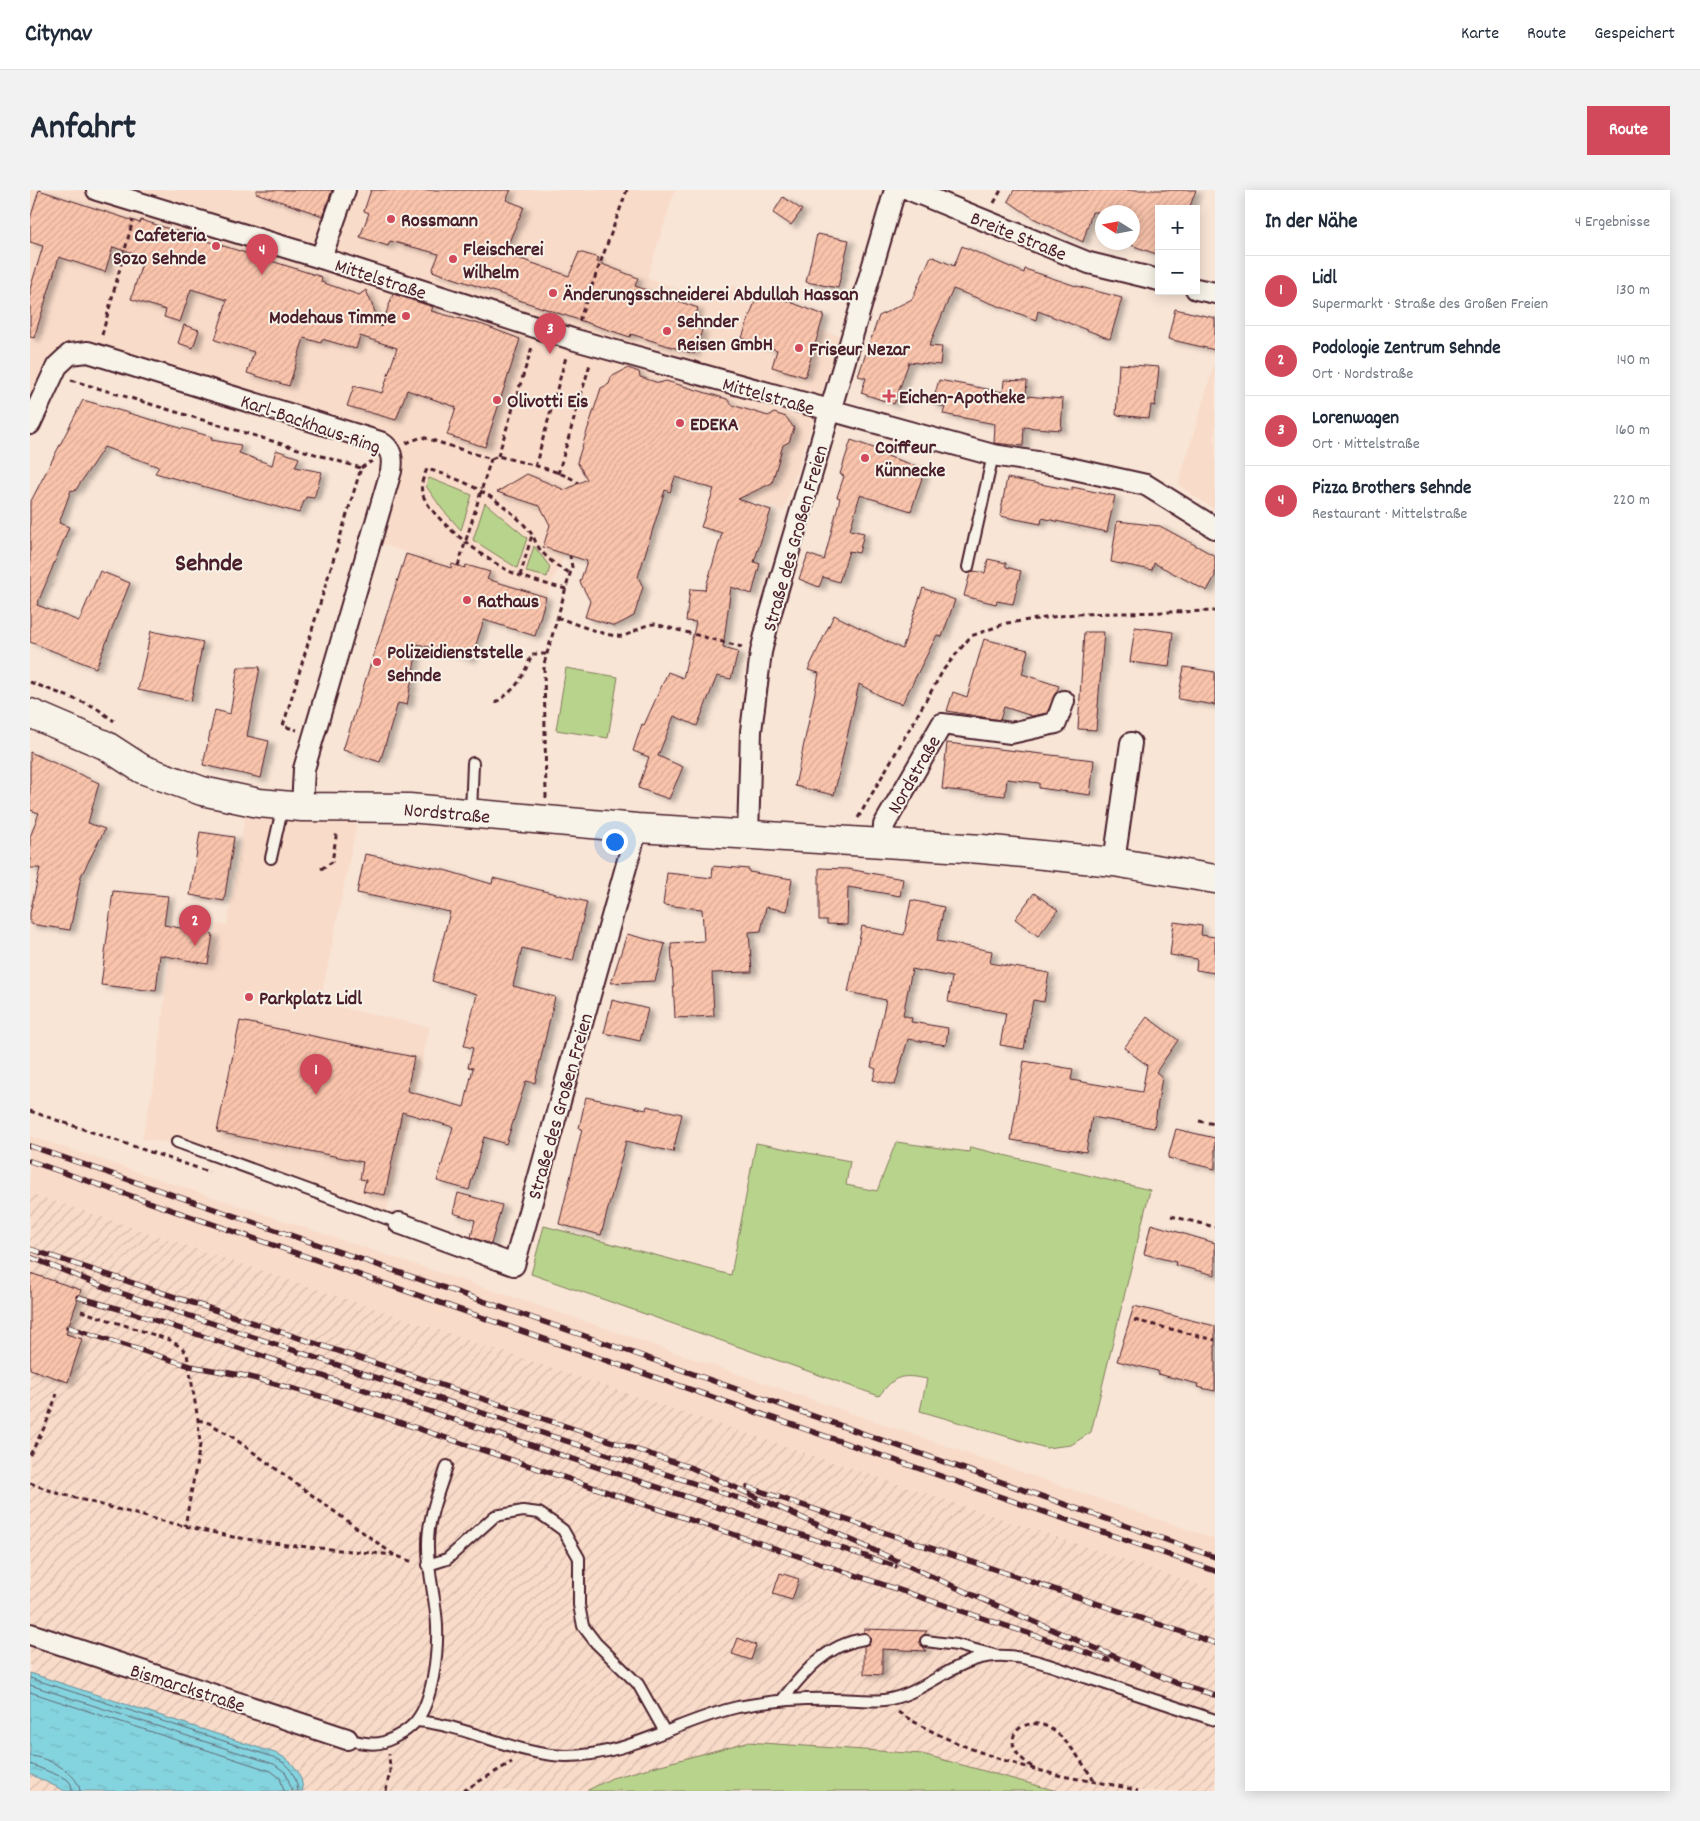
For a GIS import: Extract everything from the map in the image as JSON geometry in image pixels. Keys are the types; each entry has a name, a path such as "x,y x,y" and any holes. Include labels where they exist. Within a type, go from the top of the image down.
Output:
{"main road":[{"name":"Nordstraße","path":"30,712 105,745 142,769 202,791 259,803 292,806 409,808 748,836 982,849 1114,862 1215,879"}],"street":[{"name":"Mittelstraße","path":"97,190 320,258 595,346 830,412 993,455 1056,465 1146,485 1215,528"},
{"name":"Mittelstraße","path":"320,258 345,190"},
{"name":"Straße des Großen Freien","path":"748,836 751,731 761,652 771,611 895,190"},
{"name":"Breite Straße","path":"910,190 1089,263 1155,279"},
{"path":"1200,290 1215,293"},
{"name":"Karl-Backhaus-Ring","path":"30,424 36,394 53,375 57,366 70,354 88,352 380,442 390,450 392,471 305,738 304,769 292,806"},
{"name":"Nordstraße","path":"883,844 884,825 942,724 1011,733 1056,723 1064,701"},
{"path":"1114,862 1131,742"},
{"name":"Straße des Großen Freien","path":"399,1223 514,1265 637,828"},
{"name":"Bismarckstraße","path":"30,1634 347,1739"}],"lane":[{"path":"968,567 993,455"},
{"path":"470,814 473,762"},
{"path":"271,858 292,806"},
{"path":"176,1142 399,1223"},
{"path":"347,1739 365,1743 383,1742 403,1732 416,1721 435,1668 437,1625 428,1565 428,1541 431,1518 446,1466"},
{"path":"428,1565 447,1559 495,1516 523,1512 539,1513 564,1530 579,1558 578,1605 583,1626 596,1643 638,1684 665,1732"},
{"path":"782,1700 798,1678 825,1653 854,1640 864,1639"},
{"path":"926,1641 957,1645 995,1656 1042,1663 1215,1720"},
{"path":"416,1721 437,1722 531,1751 566,1756 599,1753 737,1708 782,1700 882,1700 916,1691 957,1666 995,1656"}],"path":[{"path":"535,467 572,339 627,190"},
{"path":"96,355 138,203"},
{"path":"498,456 537,329"},
{"path":"558,474 595,346"},
{"path":"53,375 361,468 284,726 298,730 305,738"},
{"path":"390,450 422,437 491,459 498,456 572,478 578,483"},
{"path":"458,566 491,459"},
{"path":"566,589 520,576 486,558 465,541 431,507 422,492 427,469 459,480 480,492 519,520 533,534 536,544 560,568 570,573"},
{"path":"520,576 533,534"},
{"path":"546,804 544,664 572,567 570,556"},
{"path":"846,841 944,668 971,636 1007,623 1075,614 1187,610 1215,611"},
{"path":"557,617 616,636 628,634 648,624 655,624 761,652"},
{"path":"495,703 511,692 522,681 532,654 546,654"},
{"path":"30,682 94,707 116,723"},
{"path":"321,868 332,862 338,827"},
{"path":"1199,1121 1215,1124"},
{"path":"1171,1216 1215,1227"},
{"path":"81,1311 170,1340 187,1354 198,1420 200,1445 185,1526"},
{"path":"1134,1320 1215,1340"},
{"path":"30,1455 46,1424 57,1394"},
{"path":"198,1420 209,1423 231,1436 394,1555"},
{"path":"30,1483 57,1493 233,1537 287,1545 394,1555 428,1565"},
{"path":"882,1700 933,1733 980,1753 1034,1768 1138,1791"},
{"path":"1034,1768 1022,1758 1014,1747 1014,1735 1019,1727 1030,1724 1043,1725 1059,1735 1095,1782"},
{"path":"383,1742 388,1754 390,1771 386,1791"},
{"path":"464,1791 531,1751"}],"shaded area":[{"path":"30,190 675,190 647,278 725,304 731,285 784,301 776,318 840,336 784,511 679,478 674,481 670,492 665,490 638,577 643,587 634,616 615,626 585,617 590,601 587,561 565,554 546,597 487,579 490,572 467,565 465,568 452,564 451,568 371,540 389,449 76,353 30,424"},
{"path":"1215,362 1215,510 1178,485"},
{"path":"248,801 360,808 320,1003 430,1027 385,1217 180,1144 142,1139 155,1078 173,927 214,934 217,924 227,925"},
{"path":"30,1136 599,1326 1215,1539 1215,1590 30,1193"},
{"path":"30,1193 1215,1590 1215,1791 30,1791"}],"green space":[{"path":"429,478 472,495 461,530 442,509 426,486"},
{"path":"485,503 527,538 517,568 473,540"},
{"path":"534,546 550,567 547,577 526,572"},
{"path":"566,668 618,677 608,738 556,730"},
{"path":"896,1142 969,1152 970,1147 1150,1190 1091,1432 1071,1445 1046,1448 920,1411 927,1379 899,1378 894,1380 879,1396 531,1274 544,1226 731,1275 756,1143 850,1161 846,1185 877,1191"},
{"path":"747,1742 922,1754 1057,1791 586,1791 612,1778"}],"water":[{"path":"30,1673 278,1754 293,1764 299,1773 303,1791 65,1791 30,1774"}],"building":[{"path":"39,190 140,223 141,220 322,277 321,282 359,295 366,290 381,327 393,294 433,307 431,311 483,325 520,339 485,447 447,435 456,407 407,390 396,420 347,406 354,386 382,393 397,348 360,336 356,349 322,339 321,343 304,338 289,386 247,373 254,352 215,340 227,300 191,289 180,322 164,317 166,310 131,299 144,257 113,247 105,272 59,257 34,338 30,337 30,289 43,246 30,242 30,219"},
{"path":"257,190 332,190 323,216 256,193"},
{"path":"371,190 511,190 506,200 524,207 504,253 569,276 579,252 599,258 597,262 638,278 635,286 698,308 692,327 702,330 694,354 631,334 630,337 432,271 439,254 390,241 388,246 360,237 369,213 364,211"},
{"path":"1014,190 1196,190 1190,205 1155,205 1155,254 1140,248 1140,205 1095,205 1095,212 1092,212 1083,242 1033,218 1008,201"},
{"path":"783,197 802,210 791,225 773,213"},
{"path":"817,234 849,240 838,288 806,282"},
{"path":"962,246 1024,273 1025,269 1073,285 1122,298 1110,339 1038,311 1036,320 953,289 929,346 942,347 940,365 909,362 894,404 861,393 866,378 858,376 879,316 912,299 931,256 954,266"},
{"path":"759,290 824,315 805,377 772,367 777,350 742,338"},
{"path":"1175,309 1215,318 1215,350 1168,339"},
{"path":"184,325 199,330 193,348 178,343"},
{"path":"1119,364 1159,367 1155,406 1151,405 1149,418 1116,415"},
{"path":"628,368 639,372 640,377 659,383 666,381 727,399 732,405 768,416 774,413 786,417 794,428 789,442 783,445 772,483 738,499 771,510 754,562 760,564 752,594 731,587 723,648 738,652 731,679 717,676 697,726 674,716 658,756 683,767 669,799 638,788 649,757 633,751 642,724 644,725 668,672 683,678 696,622 686,621 690,589 705,590 722,533 701,527 714,489 675,477 670,492 665,490 638,577 643,587 634,616 615,626 585,617 590,601 580,582 587,561 543,547 550,525 540,506 497,492 527,474 565,490 587,479 577,462 601,388 609,384 611,377"},
{"path":"939,380 1003,392 1004,380 1027,381 1026,396 1063,399 1061,430 1024,427 1023,446 994,443 995,424 943,414 945,407 932,404"},
{"path":"83,400 212,437 211,440 241,445 239,453 272,465 276,450 299,458 295,467 322,472 314,498 306,497 299,513 155,473 159,467 104,447 75,491 71,490 59,523 69,527 37,605 79,621 100,571 130,583 96,668 30,642 30,503"},
{"path":"851,440 882,451 881,454 925,469 911,511 860,495 850,530 864,533 859,553 849,551 839,582 823,577 819,587 799,579 808,554 824,560 840,498 837,497 844,476 840,474"},
{"path":"1007,478 1072,490 1072,487 1115,496 1107,532 1042,518 1041,524 1000,516"},
{"path":"1117,521 1160,526 1215,556 1215,576 1207,591 1154,563 1152,570 1111,562"},
{"path":"406,554 451,568 452,564 465,568 466,565 490,572 487,579 546,597 535,636 484,620 471,659 418,644 407,705 398,703 380,762 343,750"},
{"path":"988,559 1006,563 1006,567 1021,571 1013,604 997,601 996,604 964,596 970,573 974,571 985,573"},
{"path":"923,588 955,600 942,637 937,635 902,704 884,698 859,684 834,795 795,786 819,673 808,670 834,615 902,649"},
{"path":"1135,627 1173,632 1169,667 1130,662"},
{"path":"151,631 203,642 191,701 138,690"},
{"path":"1084,632 1104,632 1096,730 1078,729"},
{"path":"984,639 1028,650 1022,674 1059,686 1047,713 1032,716 1004,707 1000,720 947,711 953,692 967,697"},
{"path":"238,667 260,667 247,736 269,741 261,778 203,765 215,710 230,714"},
{"path":"1184,667 1215,672 1215,705 1178,699"},
{"path":"947,743 1094,760 1090,795 1039,788 1039,783 1007,779 1005,796 942,789"},
{"path":"30,752 99,783 88,823 105,829 81,876 70,930 30,924 30,913 40,868 30,868 30,837 39,813 30,810"},
{"path":"200,832 234,837 224,901 190,895"},
{"path":"365,854 444,870 492,884 493,878 587,902 573,961 522,948 513,986 555,997 535,1083 526,1081 506,1144 484,1137 469,1190 437,1181 453,1127 402,1112 385,1195 363,1191 366,1180 360,1179 363,1162 217,1132 240,1021 414,1057 407,1091 464,1107 473,1068 468,1067 473,1048 464,1046 477,994 432,981 450,912 357,893"},
{"path":"713,866 749,869 749,872 792,879 787,911 766,907 761,931 749,932 752,972 712,973 714,1016 675,1018 671,943 704,941 702,909 663,905 667,873 712,878"},
{"path":"819,868 848,869 903,879 900,896 848,887 847,925 827,924 827,920 819,920"},
{"path":"113,891 168,896 164,925 213,934 208,964 160,955 156,991 101,985"},
{"path":"1034,893 1058,910 1038,936 1015,919"},
{"path":"911,900 944,907 937,941 992,951 990,963 1049,973 1044,1002 1033,1000 1024,1049 1000,1045 1006,1013 948,1002 952,977 912,969 903,1015 912,1018 911,1022 948,1028 946,1045 908,1039 895,1085 873,1080 876,1069 871,1067 886,1000 848,992 862,926 904,935"},
{"path":"1174,922 1202,926 1201,935 1215,937 1215,973 1196,970 1197,959 1170,955"},
{"path":"627,934 665,944 655,981 611,983"},
{"path":"612,1000 648,1009 640,1041 604,1033"},
{"path":"1147,1017 1178,1040 1156,1072 1162,1077 1154,1128 1092,1117 1086,1152 1011,1140 1024,1061 1073,1069 1071,1080 1142,1092 1147,1065 1124,1048"},
{"path":"586,1097 646,1110 647,1106 682,1114 673,1152 626,1141 601,1235 559,1224 582,1129 579,1128"},
{"path":"1176,1129 1215,1138 1215,1169 1168,1158"},
{"path":"458,1193 502,1205 491,1244 471,1237 475,1220 453,1213"},
{"path":"1151,1224 1215,1243 1215,1275 1175,1265 1176,1262 1144,1254"},
{"path":"30,1273 81,1290 66,1334 82,1339 68,1382 30,1369"},
{"path":"1134,1306 1215,1326 1215,1391 1197,1387 1198,1384 1158,1374 1158,1371 1117,1361"},
{"path":"780,1573 799,1579 792,1600 773,1594"},
{"path":"864,1629 927,1631 919,1641 926,1651 882,1649 882,1675 864,1674 864,1646 869,1644 871,1638 864,1632"},
{"path":"738,1638 756,1645 751,1660 732,1654"}],"railway":[{"path":"30,1146 585,1336 1215,1557"},
{"path":"30,1161 1215,1571"},
{"path":"30,1249 692,1468 975,1596 1176,1683 1215,1695"},
{"path":"30,1257 112,1290 759,1505"},
{"path":"78,1297 133,1313 895,1566"},
{"path":"68,1327 190,1366 246,1376 327,1398 1108,1660"},
{"path":"748,1487 1215,1643"}],"place":[{"name":"Rossmann","path":"391,219"},
{"name":"Cafeteria Sozo Sehnde","path":"216,246"},
{"name":"Fleischerei Wilhelm","path":"453,259"},
{"name":"Pizza Brothers Sehnde","path":"262,275"},
{"name":"Änderungsschneiderei Abdullah Hassan","path":"553,293"},
{"name":"Modehaus Timme","path":"406,316"},
{"name":"Sehnder Reisen GmbH","path":"667,331"},
{"name":"Friseur Nezar","path":"799,348"},
{"name":"Lorenwagen","path":"550,354"},
{"name":"Eichen-Apotheke","path":"889,396"},
{"name":"Olivotti Eis","path":"497,400"},
{"name":"EDEKA","path":"680,423"},
{"name":"Coiffeur Künnecke","path":"865,458"},
{"name":"Rathaus","path":"467,600"},
{"name":"Polizeidienststelle Sehnde","path":"377,662"},
{"name":"Podologie Zentrum Sehnde","path":"195,946"},
{"name":"Parkplatz Lidl","path":"249,997"},
{"name":"Lidl","path":"316,1095"}],"district":[{"name":"Sehnde","path":"209,561"}]}
